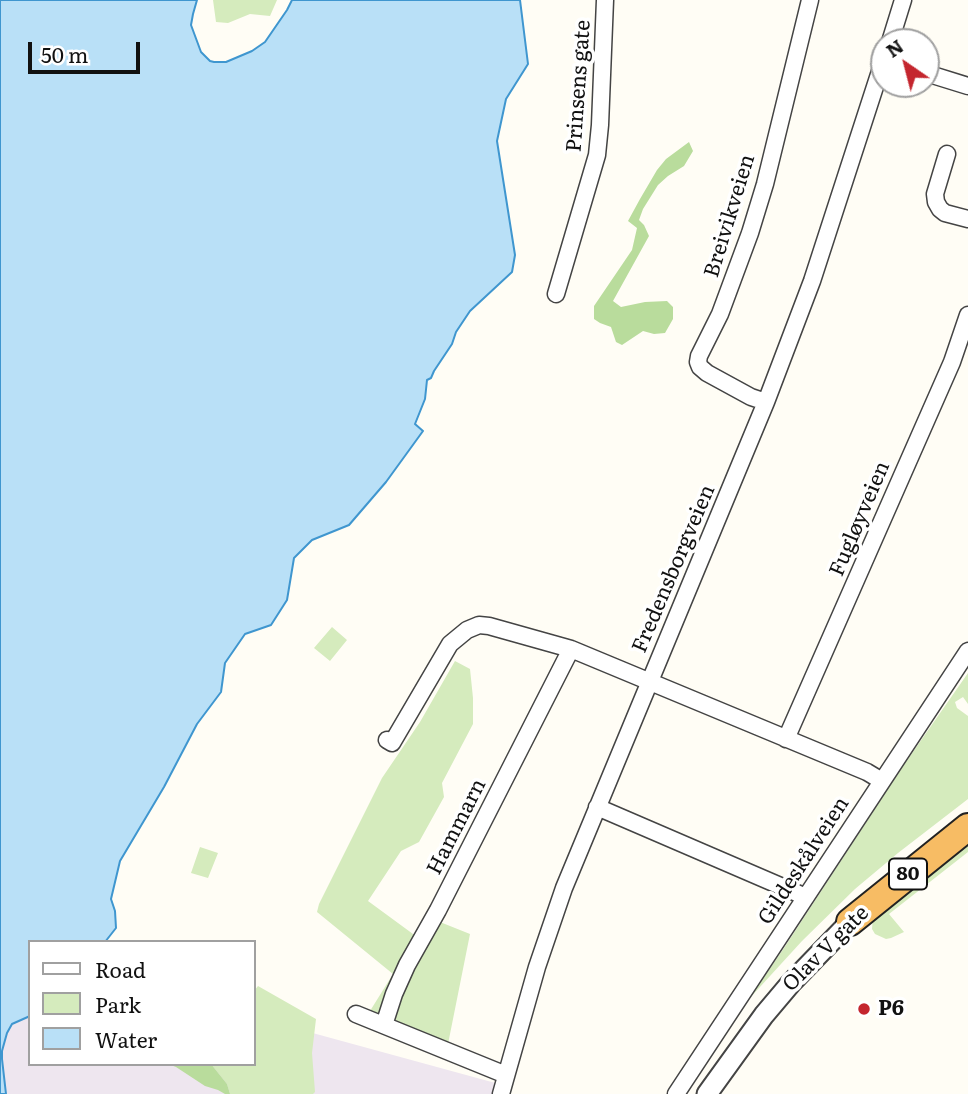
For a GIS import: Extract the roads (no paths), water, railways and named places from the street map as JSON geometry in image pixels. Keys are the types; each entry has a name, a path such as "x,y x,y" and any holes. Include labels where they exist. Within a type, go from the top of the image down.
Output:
{"highway":[{"name":"Olav V gate","path":"850,922 968,827"}],"street":[{"name":"Prinsens gate","path":"556,294 597,155 605,0"},
{"name":"Breivikveien","path":"766,402 751,397 708,373 698,362 720,314 750,233 765,184 810,0"},
{"path":"894,28 903,0"},
{"path":"940,77 968,86"},
{"name":"Fredensborgveien","path":"501,1094 537,967 564,888 766,402 812,281 872,98"},
{"path":"947,154 935,194 936,202 945,213 968,219"},
{"name":"Fugløyveien","path":"786,739 952,362 964,343 968,315"},
{"path":"387,740 392,743 450,644 467,630 479,625 571,649 867,772 882,781"},
{"name":"Hammarn","path":"384,1026 407,965 438,910 571,649"},
{"name":"Gildeskålveien","path":"677,1094 968,651"},
{"path":"597,807 806,897"},
{"name":"Olav V gate","path":"707,1094 764,1015 799,974 850,922"},
{"path":"356,1014 506,1075"}],"water":[{"path":"0,0 197,0 191,25 201,52 210,61 226,62 265,42 292,0 520,0 528,64 506,99 497,141 515,255 512,272 470,311 431,378 427,380 425,399 415,424 423,431 386,482 349,525 312,540 294,558 287,600 271,625 245,634 225,663 221,692 197,724 120,861 111,899 116,928 107,940 28,940 28,1017 12,1024 7,1033 2,1051 6,1094 0,1094"}],"place":[{"name":"P6","path":"864,1009"}]}
